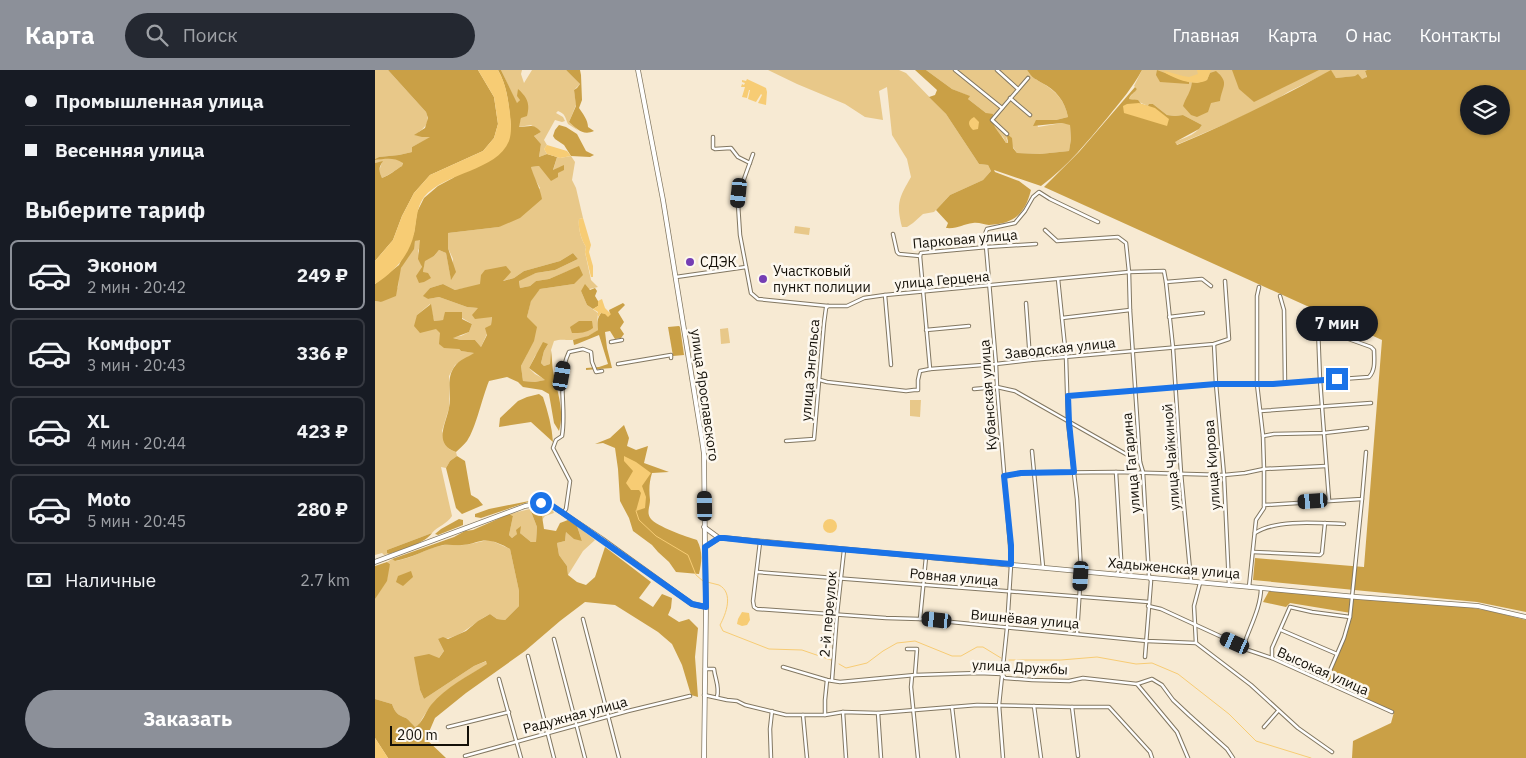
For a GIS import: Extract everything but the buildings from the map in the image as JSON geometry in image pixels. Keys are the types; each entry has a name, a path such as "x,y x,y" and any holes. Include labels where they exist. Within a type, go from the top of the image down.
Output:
{"main road":[{"name":"улица Ярославского","path":"638,70 663,200 703,447 706,607 704,758"},
{"path":"375,562 479,523 535,504 548,503 692,604 706,607"},
{"path":"705,527 719,538 705,547"},
{"name":"Хадыженская улица","path":"719,538 1149,576 1249,587 1478,606 1526,617"}],"street":[{"path":"955,70 1002,108"},
{"path":"997,70 1019,89"},
{"path":"1007,134 992,120 1028,78"},
{"path":"1011,98 1030,115"},
{"path":"713,136 713,148 731,148 736,155 750,162"},
{"name":"улица Герцена","path":"753,154 739,193 738,204 740,235 751,293 758,299 847,306 864,298 885,295 1129,272 1163,271"},
{"name":"Кубанская улица","path":"1003,758 999,705 1010,591 1011,545 985,234 987,229 1015,223 1025,212 1033,196 1039,192 1098,222"},
{"name":"улица Гагарина","path":"1045,230 1057,241 1119,237 1126,243 1140,462 1143,472 1149,576 1151,581 1145,657"},
{"name":"Парковая улица","path":"893,234 899,254 920,256 921,253 1036,244"},
{"path":"820,380 906,391 918,390 920,371 930,369 920,256"},
{"path":"675,278 746,268"},
{"name":"улица Чайкиной","path":"1163,271 1166,282 1173,348 1181,473 1191,581"},
{"path":"1058,279 1066,357 1069,422 1077,499 1081,570 1077,634"},
{"path":"1166,282 1202,279 1211,286"},
{"name":"Заводская улица","path":"930,369 1214,344 1229,339 1225,281"},
{"path":"1249,587 1256,520 1264,508 1265,469 1257,384 1257,296 1259,287"},
{"path":"885,295 891,365"},
{"path":"1280,296 1284,310 1285,383"},
{"path":"1026,303 1030,360"},
{"name":"улица Энгельса","path":"787,441 814,439 824,323 828,306"},
{"path":"1062,318 1130,310"},
{"path":"1169,317 1203,313"},
{"path":"1321,316 1318,328 1320,380 1329,500"},
{"path":"926,330 969,326"},
{"path":"1068,396 1216,384 1273,384 1369,377 1373,371 1374,350 1371,347 1318,328"},
{"path":"611,342 623,340"},
{"name":"улица Кирова","path":"1214,344 1224,475 1229,585"},
{"path":"563,513 566,509 570,481 553,448 556,440 562,436 563,429 562,376 565,360 569,352 583,349 591,352 592,362 597,372 602,371"},
{"path":"617,364 669,355 671,355 671,358"},
{"path":"974,389 997,387 1015,391 1140,462"},
{"path":"1260,412 1371,403"},
{"path":"1263,436 1324,433 1367,428"},
{"path":"1033,452 1043,567"},
{"path":"1325,682 1344,638 1355,596 1366,452"},
{"path":"1004,476 1074,472 1224,475 1265,469 1326,466"},
{"path":"1116,472 1121,558 1121,566 1117,574"},
{"path":"1264,505 1362,499"},
{"path":"1253,552 1320,555 1322,553 1325,523"},
{"path":"1255,533 1275,524 1344,524"},
{"path":"757,572 760,542"},
{"name":"2-й переулок","path":"832,680 844,550"},
{"path":"920,619 926,557"},
{"name":"Ровная улица","path":"757,572 1149,602"},
{"name":"Вишнёвая улица","path":"757,572 753,601 754,607 757,609 920,619 1147,641 1196,643"},
{"path":"1200,582 1194,606 1196,643 1251,685 1298,728 1332,752"},
{"path":"1246,639 1258,608 1261,588"},
{"path":"1148,606 1161,609 1235,643"},
{"path":"1272,658 1272,648 1290,607 1350,617"},
{"path":"583,619 619,758"},
{"path":"1281,630 1337,654"},
{"path":"554,639 585,758"},
{"path":"907,649 917,649 911,687 918,758"},
{"name":"Высокая улица","path":"1245,649 1272,658 1393,712"},
{"path":"528,656 554,758"},
{"name":"улица Дружбы","path":"783,667 840,682 914,676 1002,674 1005,678 1032,680 1069,681 1083,678 1137,684"},
{"path":"705,668 714,669 719,693 717,698"},
{"path":"499,679 521,758"},
{"path":"1188,758 1177,732 1137,684 1152,679 1162,685 1173,700 1227,749 1233,758"},
{"path":"825,715 827,680"},
{"path":"705,695 737,701 745,705 787,715 825,715 843,712 878,713 977,705 1072,708 1109,706 1150,752 1152,758"},
{"name":"Радужная улица","path":"465,756 577,724 690,696"},
{"path":"1034,706 1041,758"},
{"path":"952,707 958,758"},
{"path":"1072,708 1078,756"},
{"path":"771,758 770,729 772,711"},
{"path":"1264,727 1279,711"},
{"path":"447,728 509,712"},
{"path":"843,712 846,758"},
{"path":"878,713 881,758"},
{"path":"803,715 807,758"}],"shaded area":[{"path":"375,70 388,70 426,112 427,123 415,135 431,137 412,147 412,152 375,159"},
{"path":"388,70 478,70 494,97 498,124 494,138 483,151 430,175 414,193 402,216 393,240 375,261 375,163 383,161 380,166 382,178 402,166 403,163 393,159 375,159 412,152 412,147 430,137 414,135 425,128 428,118 426,112"},
{"path":"478,70 498,70 501,75 510,114 511,131 509,141 503,151 494,159 444,182 424,197 418,210 412,242 400,263 375,284 375,261 393,240 402,216 414,193 430,175 483,151 494,138 498,124 494,97"},
{"path":"498,70 501,70 517,103 520,100 517,96 518,89 527,101 527,116 521,118 519,127 536,127 541,132 534,136 541,144 539,157 547,154 557,157 553,170 564,165 564,170 558,173 558,177 551,181 539,166 531,167 542,199 520,218 499,227 448,233 448,248 456,272 451,280 446,253 439,250 434,256 425,261 423,272 428,273 431,278 419,283 416,276 422,267 418,259 420,240 415,241 414,249 401,268 396,296 381,302 375,301 375,284 399,265 414,233 417,212 424,198 438,186 453,178 511,127 506,91"},
{"path":"501,70 522,70 521,74 524,83 532,70 566,70 580,84 574,90 576,105 569,122 579,131 568,124 564,115 558,111 556,113 563,117 565,121 555,120 544,140 547,145 544,149 547,154 539,157 541,144 534,136 541,132 531,125 518,127 521,118 520,100 517,104"},
{"path":"566,70 580,70 582,100 579,108 586,119 588,127 594,131 583,132 569,122 576,106 574,90 580,84"},
{"path":"768,70 899,70 906,73 946,114 979,164 988,165 991,171 983,180 950,195 934,212 923,214 907,227 902,227 899,206 911,177 907,159 892,135 887,87 879,91 883,120 865,117 845,104"},
{"path":"915,70 926,70 952,89 970,96 968,99 986,113 993,114 993,123 997,130 1006,143 1008,143 1007,134 1012,138 1013,148 1017,153 1040,154 1069,151 1071,139 1070,125 1062,123 1033,126 1036,120 1056,120 1068,117 1065,106 1059,97 1052,89 1032,77 1027,70 1142,70 1126,94 1085,144 1060,171 1041,186 994,170 1019,181 1031,190 1022,211 1017,216 1012,220 998,224 975,223 946,228 948,223 936,210 950,195 983,180 991,171 988,165 979,164 946,114 929,97 935,95 937,90"},
{"path":"926,70 1027,70 1034,78 1056,93 1065,106 1068,117 1056,120 1036,120 1038,127 1062,123 1070,124 1071,139 1069,151 1040,154 1017,153 1006,137 1008,144 996,131 992,120 986,113 968,99 969,96 952,89"},
{"path":"1142,70 1367,70 1365,71 1367,78 1362,79 1356,76 1336,78 1331,71 1288,92 1271,103 1176,145 1113,153 1175,142 1196,132 1202,125 1183,115 1167,115 1153,104 1148,106 1128,99 1137,89 1134,86"},
{"path":"1157,70 1189,82 1189,84 1160,82 1156,75"},
{"path":"1197,70 1211,70 1207,80 1197,83 1191,82 1173,77 1164,72 1189,77 1198,74"},
{"path":"1232,70 1319,70 1254,102 1239,89"},
{"path":"1331,70 1336,78 1358,74 1362,79 1367,77 1365,71 1367,70 1526,70 1526,612 1477,602 1253,580 1255,558 1364,567 1382,340 1044,187 1079,152 1135,87 1137,89 1129,99 1138,100 1141,104 1148,106 1153,104 1167,115 1183,115 1202,125 1199,129 1175,142 1177,145 1274,100"},
{"path":"1216,71 1224,82 1220,101 1211,103 1208,112 1197,117 1191,115 1183,106 1190,92 1192,82 1197,83 1207,80 1210,73"},
{"path":"747,79 766,88 766,105 758,103 761,94 756,102 748,99 750,90 747,98 742,97 745,87 741,87 745,83 742,80 746,81"},
{"path":"1139,103 1155,108 1169,119 1167,126 1124,113 1123,106"},
{"path":"974,117 979,122 978,129 973,130 969,123"},
{"path":"559,125 577,134 586,151 594,155 590,157 571,156 564,145 553,136"},
{"path":"547,145 567,151 571,156 560,158 547,154 544,149"},
{"path":"571,156 575,162 572,180 576,188 583,218 579,219 579,230 586,247 585,252 591,280 598,287 581,291 587,305 598,313 598,330 589,336 575,340 554,341 550,364 544,366 541,363 548,344 535,356 529,368 546,380 535,382 523,381 521,366 527,354 527,317 531,300 540,289 574,284 568,271 520,288 519,280 536,273 555,270 578,259 573,253 560,261 524,271 514,278 455,290 443,284 430,288 424,296 428,299 439,297 467,307 479,308 492,316 491,325 481,347 475,340 461,340 451,337 461,336 469,332 472,324 454,313 446,312 443,320 434,321 430,304 417,315 436,328 461,351 475,353 455,365 449,376 449,408 442,431 449,449 456,452 457,456 450,461 446,468 441,467 452,516 432,533 387,550 389,554 375,555 375,301 381,302 398,287 400,270 415,241 420,239 418,251 423,272 425,260 434,256 439,250 446,253 451,279 453,259 448,248 448,233 499,227 540,188 533,176 531,167 539,166 558,173 560,167 553,171 557,157"},
{"path":"384,158 397,159 403,162 402,166 382,178 379,171 382,162 375,163 375,160"},
{"path":"583,218 591,245 589,252 593,266 593,277 591,277 585,252 586,247 579,230 579,219"},
{"path":"795,226 810,228 809,235 794,233"},
{"path":"573,253 578,259 555,270 536,273 519,281 520,288 530,286 536,281 549,279 579,266 583,275 574,284 540,289 531,301 527,317 537,327 534,341 521,366 523,381 535,382 545,380 529,368 543,342 548,344 541,363 544,366 550,364 551,350 553,371 561,408 559,431 554,423 549,394 542,390 523,387 518,382 507,377 489,381 473,429 467,441 456,452 449,448 443,439 443,433 450,403 450,376 461,360 474,353 444,348 439,344 440,333 436,329 420,333 414,326 417,315 431,304 434,321 443,320 445,312 462,312 462,319 472,324 469,332 453,338 475,340 481,347 487,335 485,328 491,325 492,317 475,319 472,315 478,308 467,307 439,297 428,299 423,296 430,288 443,284 455,290 480,284 481,275 485,270 506,266 511,272 503,281 514,278 524,271 560,261"},
{"path":"585,284 590,290 595,288 597,291 595,296 598,306 593,309 587,305 581,291"},
{"path":"602,299 605,308 611,314 608,317 601,313 598,317 598,312 593,309 598,306 598,301"},
{"path":"623,303 625,305 618,312 624,322 620,328 624,334 621,338 615,339 610,331 605,332 612,368 586,370 586,368 608,364 599,335 574,345 573,340 588,336 598,330 598,321 601,313 610,314 609,310"},
{"path":"579,321 592,321 593,328 585,332 572,333 570,327"},
{"path":"679,326 684,355 673,356 668,327"},
{"path":"728,328 730,343 721,344 720,329"},
{"path":"539,394 543,397 547,408 553,442 531,422 499,427 500,418 518,401"},
{"path":"910,400 921,400 920,417 910,416"},
{"path":"624,425 629,438 627,446 636,450 648,446 644,463 669,472 652,473 649,486 649,514 651,519 659,525 697,540 701,557 699,574 676,572 652,545 633,531 620,501 615,448 603,443 595,444 610,438"},
{"path":"457,456 465,461 471,495 483,505 462,514 456,508 446,468 450,461"},
{"path":"624,456 651,473 642,486 646,497 645,508 636,511 641,493 639,490 631,490 626,483 633,471 624,461"},
{"path":"534,500 481,518 475,517 475,514 489,509"},
{"path":"536,507 552,509 554,513 545,516 542,520 542,516"},
{"path":"536,507 542,516 544,529 556,531 560,523 568,520 577,526 582,541 574,539 566,532 565,541 557,543 559,555 567,566 568,575 577,582 586,585 595,577 605,547 651,582 639,598 653,607 662,594 672,598 668,615 679,622 689,619 698,628 695,657 698,697 691,695 682,665 672,644 658,632 615,605 585,602 525,651 466,693 435,718 426,739 446,758 388,758 375,738 375,699 392,704 397,713 415,727 422,720 431,705 443,693 487,664 486,661 474,666 424,699 420,690 414,657 429,654 439,658 444,651 438,639 443,637 448,639 466,631 490,614 497,619 505,620 519,606 519,591 510,549 496,542 479,541 465,545 443,545 401,560 395,561 392,559 454,537 465,531 473,530 509,514 513,516 509,535 512,538 517,534 516,530 521,526 520,533 531,542 536,542 537,527 530,509"},
{"path":"530,509 537,527 536,542 531,542 520,533 520,527 517,534 512,538 509,535 513,516 509,514"},
{"path":"459,519 463,520 463,525 438,535 435,534 441,529"},
{"path":"827,519 833,519 837,526 833,533 827,533 823,529 823,523"},
{"path":"577,526 595,540 583,551 568,575 567,566 559,555 557,543 565,541 566,532 582,541"},
{"path":"432,533 419,543 389,554 387,553 387,550"},
{"path":"490,540 510,549 519,591 519,606 505,620 497,619 490,614 453,637 438,639 444,651 438,659 418,676 420,690 424,699 474,666 487,661 488,664 449,689 432,705 419,725 415,727 394,710 392,704 375,699 375,599 390,564 387,562 392,559 396,561 402,560 444,545 463,545"},
{"path":"387,562 390,564 387,581 375,599 375,566"},
{"path":"411,571 413,577 403,586 396,582 398,576"},
{"path":"1269,591 1288,591 1467,607 1526,620 1526,758 1352,758 1353,741 1391,723 1394,712 1326,682 1347,634 1351,613 1290,603 1286,607 1263,602"},
{"path":"742,612 749,613 750,620 747,625 742,626 737,624"},
{"path":"375,738 388,758 375,758"}],"waterway":[{"path":"636,511 639,520 656,536 688,555 696,575 703,581"},
{"path":"707,582 719,585 726,593 726,610 720,625 723,631 769,649 802,650 831,660"},
{"path":"839,664 846,668 867,663 897,643 915,641 952,656 961,656 977,647 983,647 1001,658"},
{"path":"1009,660 1061,660 1097,657 1136,664 1152,663 1178,674 1229,714 1256,741 1311,758"}],"place":[{"name":"СДЭК","path":"690,262"},
{"name":"Участковый пункт полиции","path":"763,279"}],"route":[{"path":"541,503 548,503 692,604 698,606 706,607 705,547 719,538 1011,564 1011,545 1004,476 1021,473 1074,472 1068,396 1216,384 1273,384 1337,379"}]}
